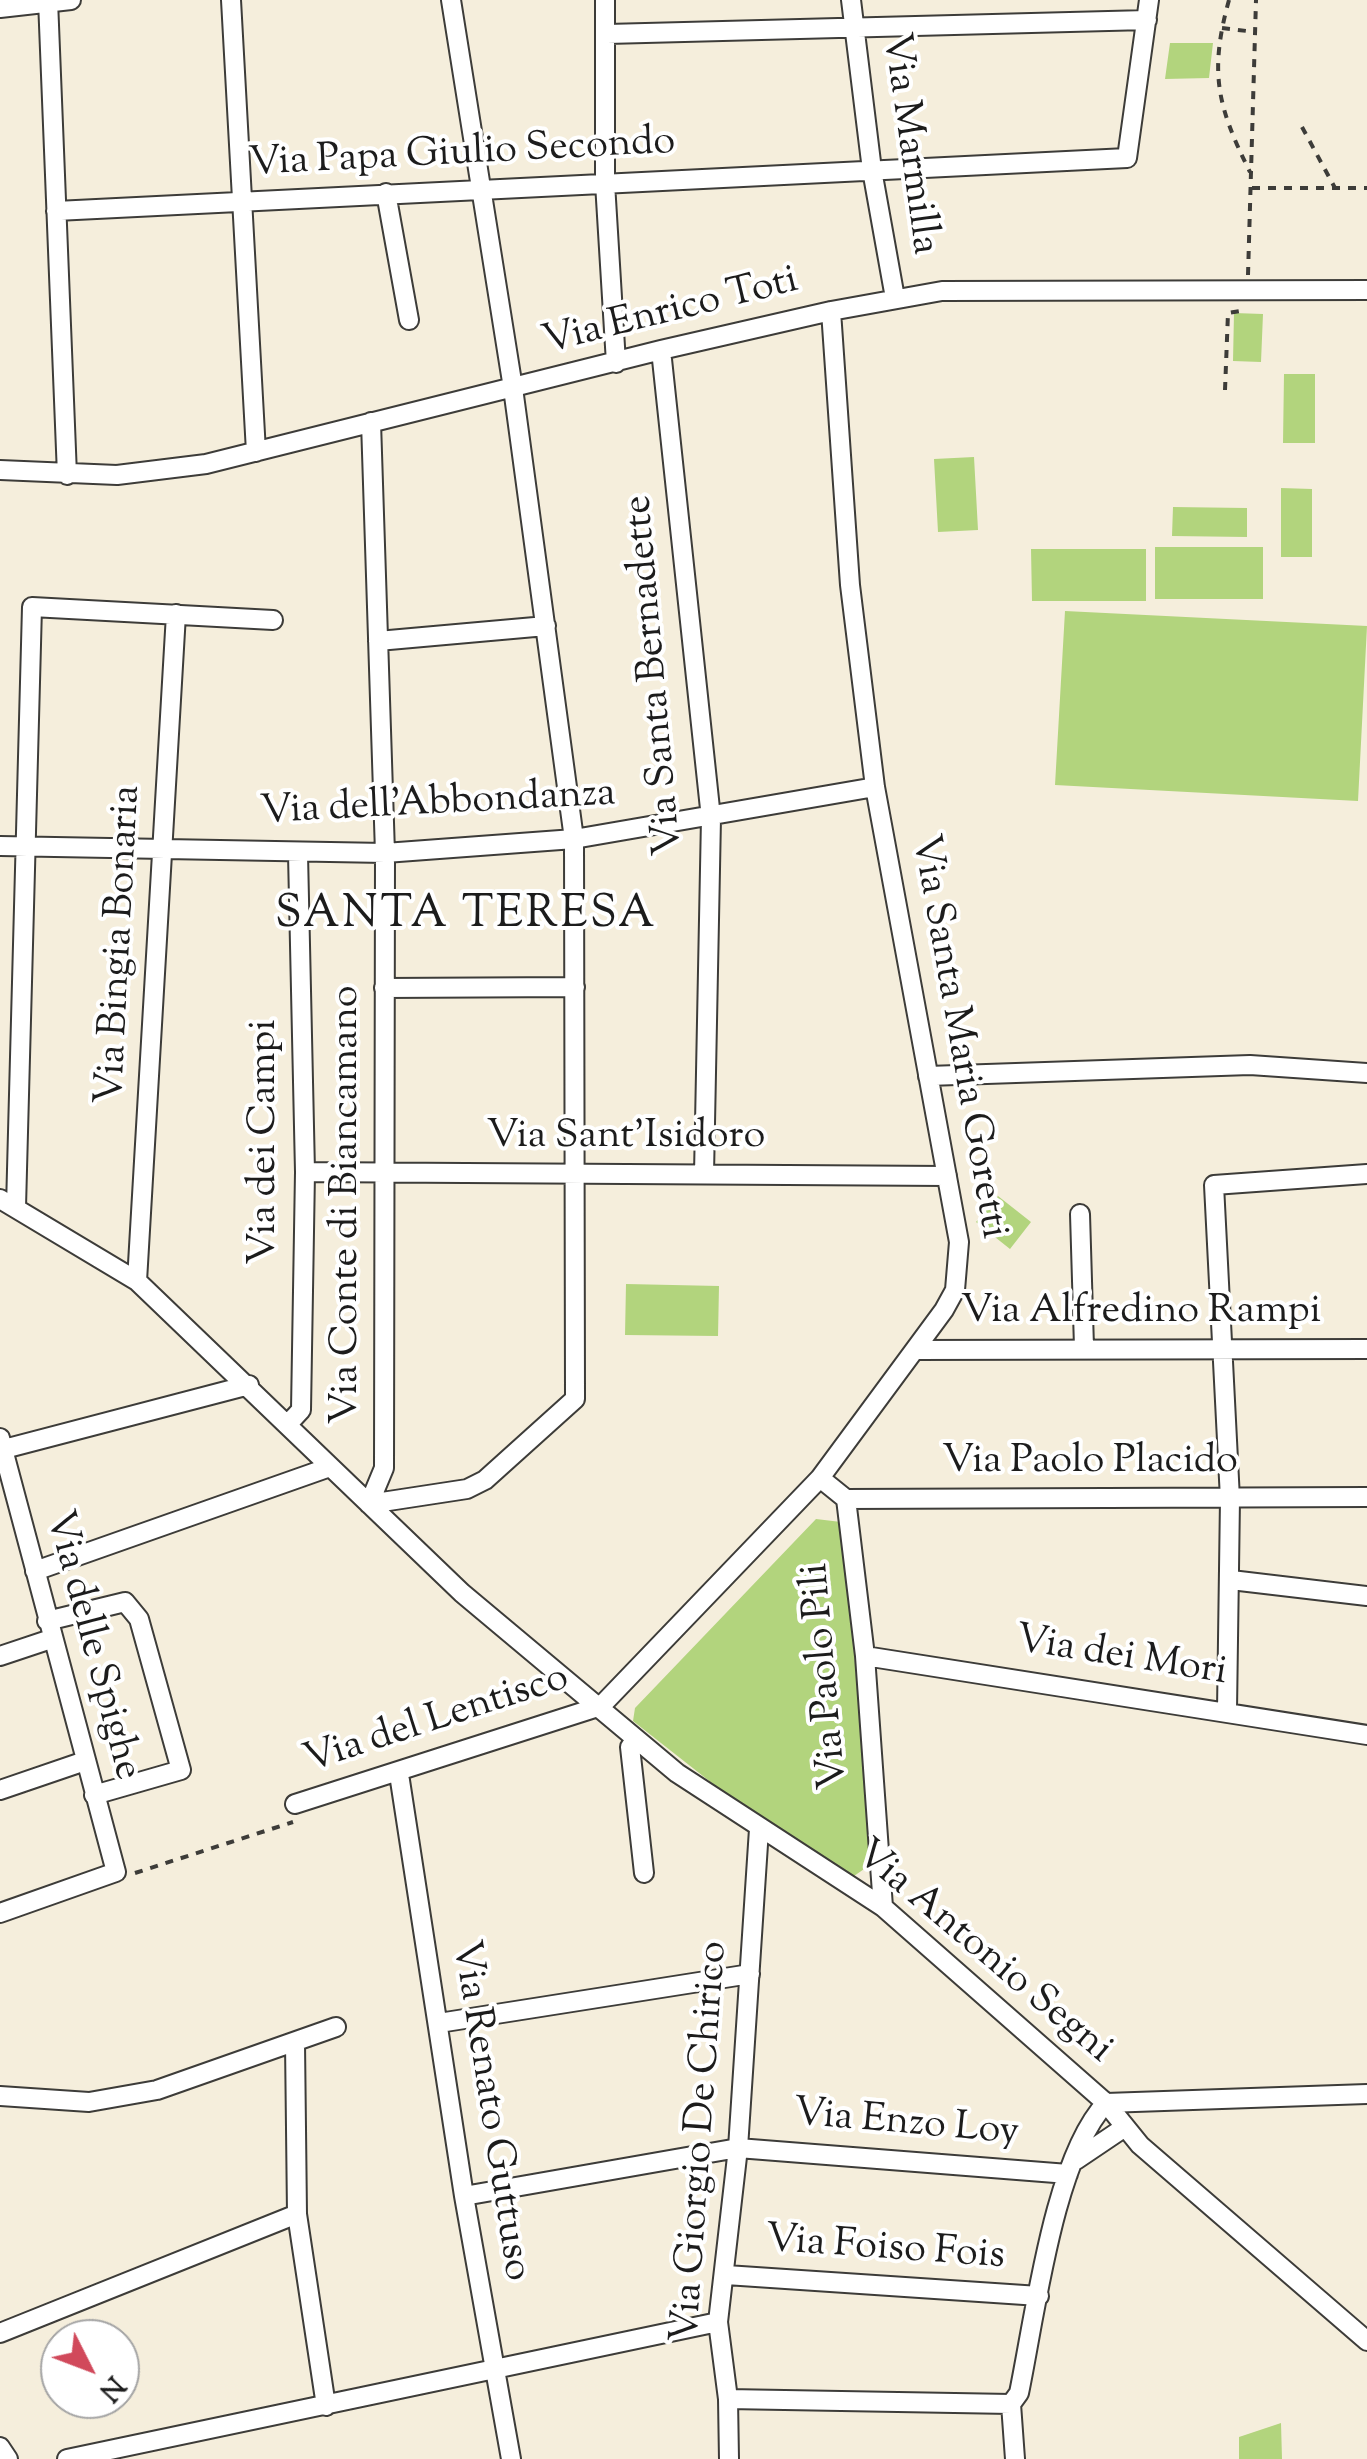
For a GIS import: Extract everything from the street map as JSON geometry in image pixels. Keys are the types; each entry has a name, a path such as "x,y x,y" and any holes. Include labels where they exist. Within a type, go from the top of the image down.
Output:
{"street":[{"path":"0,8 71,0"},
{"path":"231,0 256,452"},
{"path":"369,1504 467,1490 485,1480 575,1399 574,839 514,388 478,187 451,0"},
{"path":"605,0 605,183 616,362"},
{"name":"Via Marmilla","path":"851,0 872,170 895,298"},
{"path":"607,34 1148,20 1149,0"},
{"path":"48,1 67,475"},
{"name":"Via Papa Giulio Secondo","path":"56,211 244,204 478,187 1127,158 1148,20"},
{"path":"386,193 409,320"},
{"name":"Via Enrico Toti","path":"0,470 67,475 162,471 256,452 661,350 895,298 983,289 1367,290"},
{"name":"Via Santa Maria Goretti","path":"601,1706 820,1478 916,1350 955,1290 960,1265 876,787 850,585 831,311"},
{"name":"Via Santa Bernadette","path":"661,350 711,818 704,1174"},
{"name":"Via Conte di Biancamano","path":"369,1504 384,1468 385,853 371,422"},
{"path":"8,1204 26,848 32,607 273,620"},
{"name":"Via Bingia Bonaria","path":"136,1281 176,614"},
{"path":"378,641 546,626"},
{"name":"Via dell'Abbondanza","path":"0,846 385,853 574,839 876,787"},
{"name":"Via dei Campi","path":"288,1424 301,1410 304,1172 298,854"},
{"path":"384,988 575,987"},
{"path":"928,1076 1250,1065 1367,1072"},
{"name":"Via Sant'Isidoro","path":"304,1172 947,1176"},
{"path":"1227,1710 1230,1499 1214,1186 1367,1174"},
{"name":"Via Antonio Segni","path":"8,1204 136,1281 288,1424 457,1598 601,1706 636,1740 758,1829 883,1908 1106,2103 1367,2094"},
{"path":"1080,1214 1084,1348"},
{"name":"Via Alfredino Rampi","path":"916,1350 1367,1348"},
{"path":"1,1446 249,1386"},
{"name":"Via delle Spighe","path":"1,1446 8,1513 34,1570 116,1872"},
{"path":"34,1570 330,1466"},
{"path":"820,1478 846,1499"},
{"name":"Via Paolo Placido","path":"846,1499 1367,1497"},
{"name":"Via Paolo Pili","path":"846,1499 865,1656 883,1908"},
{"path":"1230,1580 1367,1596"},
{"path":"0,1656 49,1630 125,1602 138,1618 181,1770 94,1795"},
{"name":"Via dei Mori","path":"865,1656 1367,1734"},
{"name":"Via del Lentisco","path":"295,1804 399,1774 601,1706"},
{"path":"636,1740 630,1747 644,1873"},
{"path":"0,1790 85,1761"},
{"name":"Via Renato Guttuso","path":"399,1774 464,2196 511,2459"},
{"name":"Via Giorgio De Chirico","path":"729,2459 728,2399 718,2322 738,2148 758,1829"},
{"path":"0,1913 116,1872"},
{"path":"439,2023 750,1974"},
{"path":"0,2096 90,2102 157,2090 336,2027"},
{"path":"295,2043 296,2214 326,2406"},
{"path":"1015,2459 1011,2404 1019,2393 1072,2167 1089,2121 1106,2103 1140,2145 1367,2341"},
{"path":"1072,2167 1125,2127"},
{"name":"Via Enzo Loy","path":"464,2196 738,2148 1072,2167"},
{"path":"0,2333 296,2214"},
{"name":"Via Foiso Fois","path":"726,2275 1039,2296"},
{"path":"67,2459 718,2322"},
{"path":"728,2399 1011,2404"},
{"path":"0,2447 8,2459"}],"path":[{"path":"1229,0 1215,81 1224,121 1252,176"},
{"path":"1226,390 1228,314 1246,310 1248,289 1256,0"},
{"path":"1222,28 1255,32"},
{"path":"1302,127 1335,188"},
{"path":"1252,188 1367,188"},
{"path":"116,1872 118,1878 300,1820 295,1804"}],"green space":[{"path":"1170,43 1213,43 1209,78 1165,79"},
{"path":"1234,313 1263,314 1261,362 1233,361"},
{"path":"1284,374 1315,374 1315,443 1283,443"},
{"path":"974,457 978,530 938,532 934,459"},
{"path":"1281,488 1312,489 1312,557 1281,557"},
{"path":"1173,507 1247,508 1247,537 1172,536"},
{"path":"1155,547 1263,547 1263,599 1155,599"},
{"path":"1031,549 1146,549 1146,601 1032,601"},
{"path":"1065,611 1367,626 1358,801 1055,785"},
{"path":"998,1196 1031,1222 1010,1249 976,1222"},
{"path":"626,1284 719,1286 718,1336 625,1335"},
{"path":"816,1519 841,1522 844,1528 870,1848 867,1867 854,1876 764,1824 633,1721 635,1708"},
{"path":"1281,2423 1282,2459 1239,2459 1239,2437"}],"district":[{"name":"SANTA TERESA","path":"466,918"}]}
